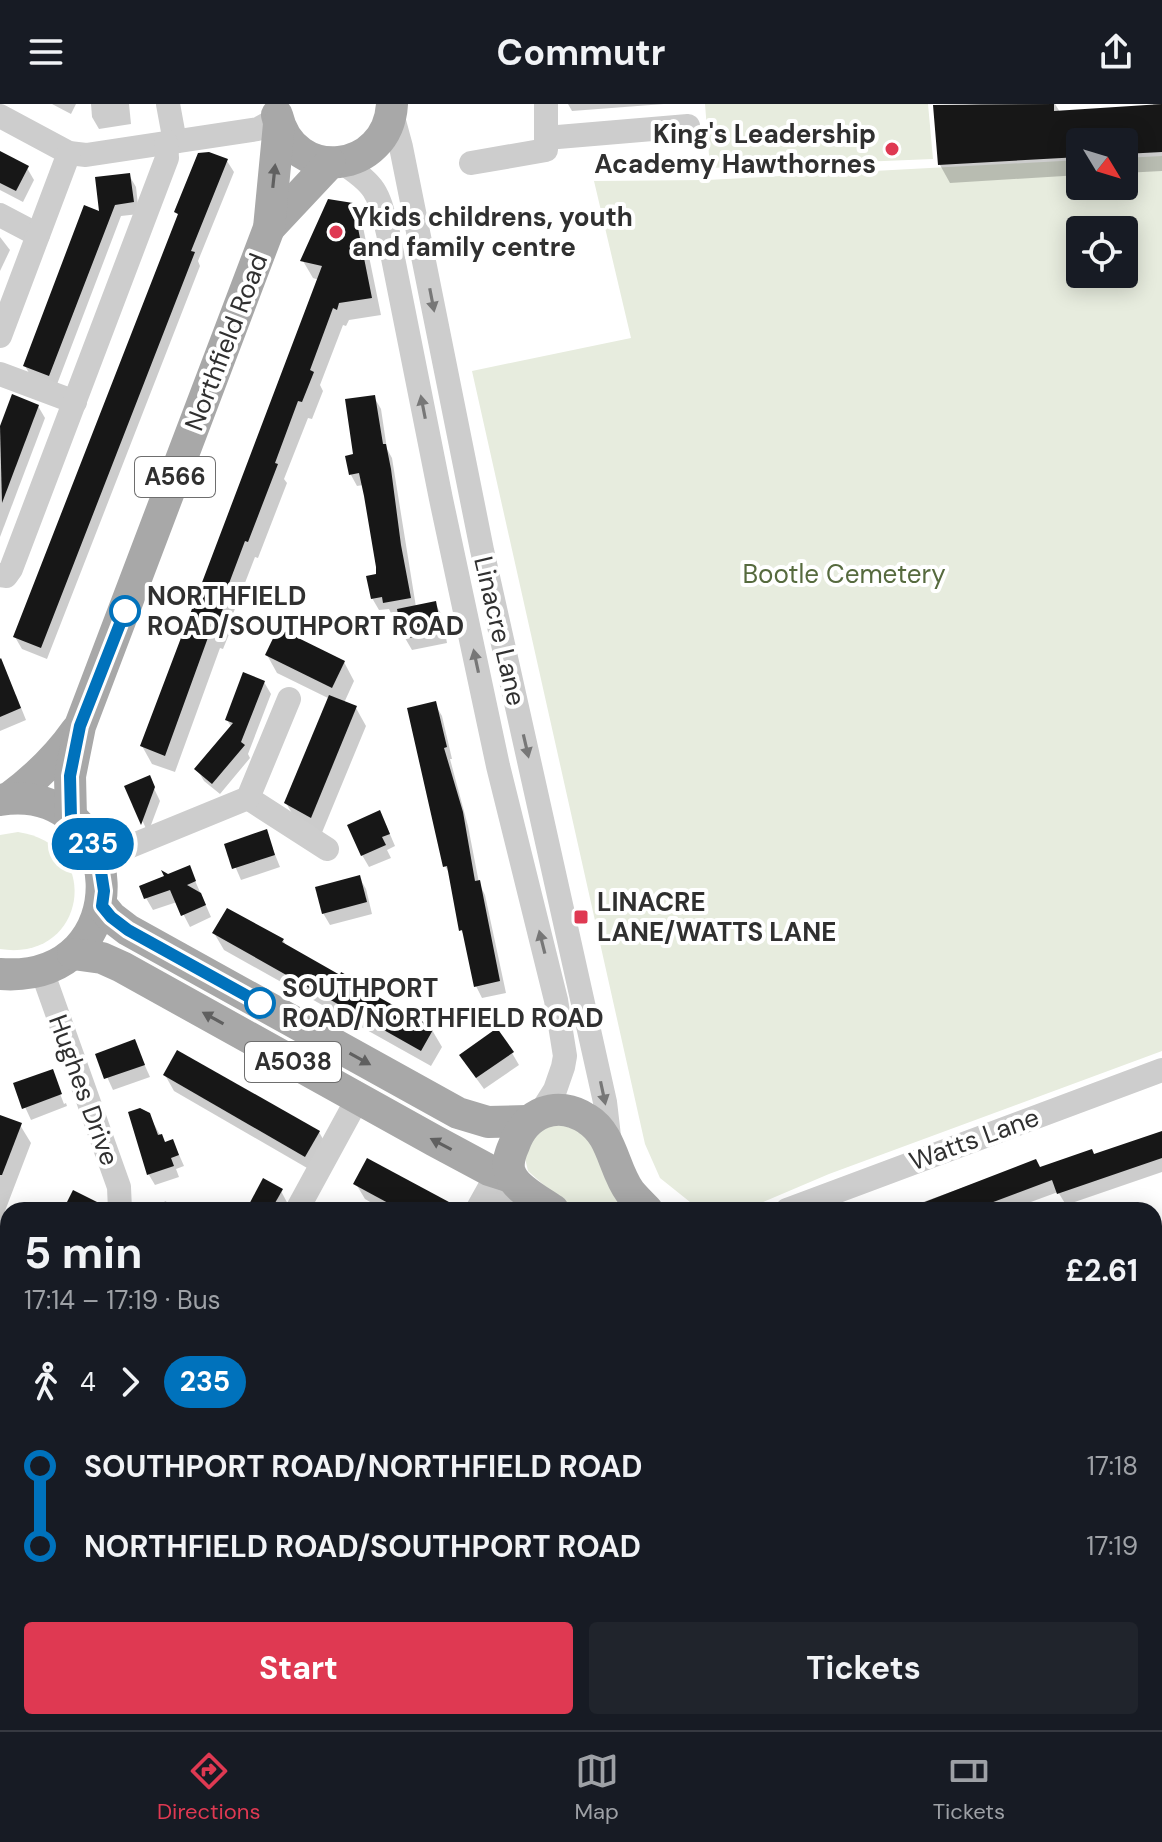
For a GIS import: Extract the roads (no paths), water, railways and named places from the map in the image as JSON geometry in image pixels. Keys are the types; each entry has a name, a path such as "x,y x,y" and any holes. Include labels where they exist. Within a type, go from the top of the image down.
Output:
{"main road":[{"path":"278,115 284,134 299,151 312,158 336,162 360,156 378,143 387,128 392,109"},
{"name":"Northfield Road","path":"71,818 70,776 80,726 269,228 278,115"},
{"name":"Northfield Road","path":"269,228 336,162"},
{"name":"Northfield Road","path":"5,799 33,780 58,756 80,726"},
{"path":"5,799 42,803 71,818 88,837 99,859 104,891 102,906 91,932 73,954 15,979"},
{"name":"A5038","path":"102,906 128,930 458,1113 488,1122 564,1109 576,1113 594,1124 610,1148 629,1191 639,1202"},
{"name":"A5038","path":"73,954 102,958 122,967 489,1170 538,1202"},
{"path":"513,1188 510,1157 518,1134 534,1116"}],"street":[{"path":"0,575 6,576 11,569 167,158 171,142 168,104"},
{"path":"471,163 546,150 546,104"},
{"name":"Linacre Lane","path":"392,109 482,550 605,1102 610,1148"},
{"path":"0,116 69,153 86,155 258,129 278,115"},
{"path":"546,138 688,126"},
{"path":"2,322 69,153"},
{"name":"Linacre Lane","path":"336,162 366,178 378,194 385,220 498,766 556,1000 565,1056 563,1067 555,1090 534,1116"},
{"path":"0,215 38,235"},
{"path":"0,374 75,402"},
{"path":"99,859 248,798 289,699"},
{"path":"248,798 327,849"},
{"name":"Hughes Drive","path":"15,979 119,1187 120,1202"},
{"name":"Watts Lane","path":"808,1202 1162,1070"},
{"path":"301,1202 358,1098"},
{"path":"481,1202 492,1183 513,1188"}],"place":[{"name":"King's Leadership Academy Hawthornes","path":"892,149"},
{"name":"Ykids childrens, youth and family centre","path":"336,232"},
{"name":"NORTHFIELD ROAD/SOUTHPORT ROAD","path":"125,611"},
{"name":"LINACRE LANE/WATTS LANE","path":"581,917"},
{"name":"SOUTHPORT ROAD/NORTHFIELD ROAD","path":"260,1003"}],"park label":[{"name":"Bootle Cemetery","path":"844,574"}]}
